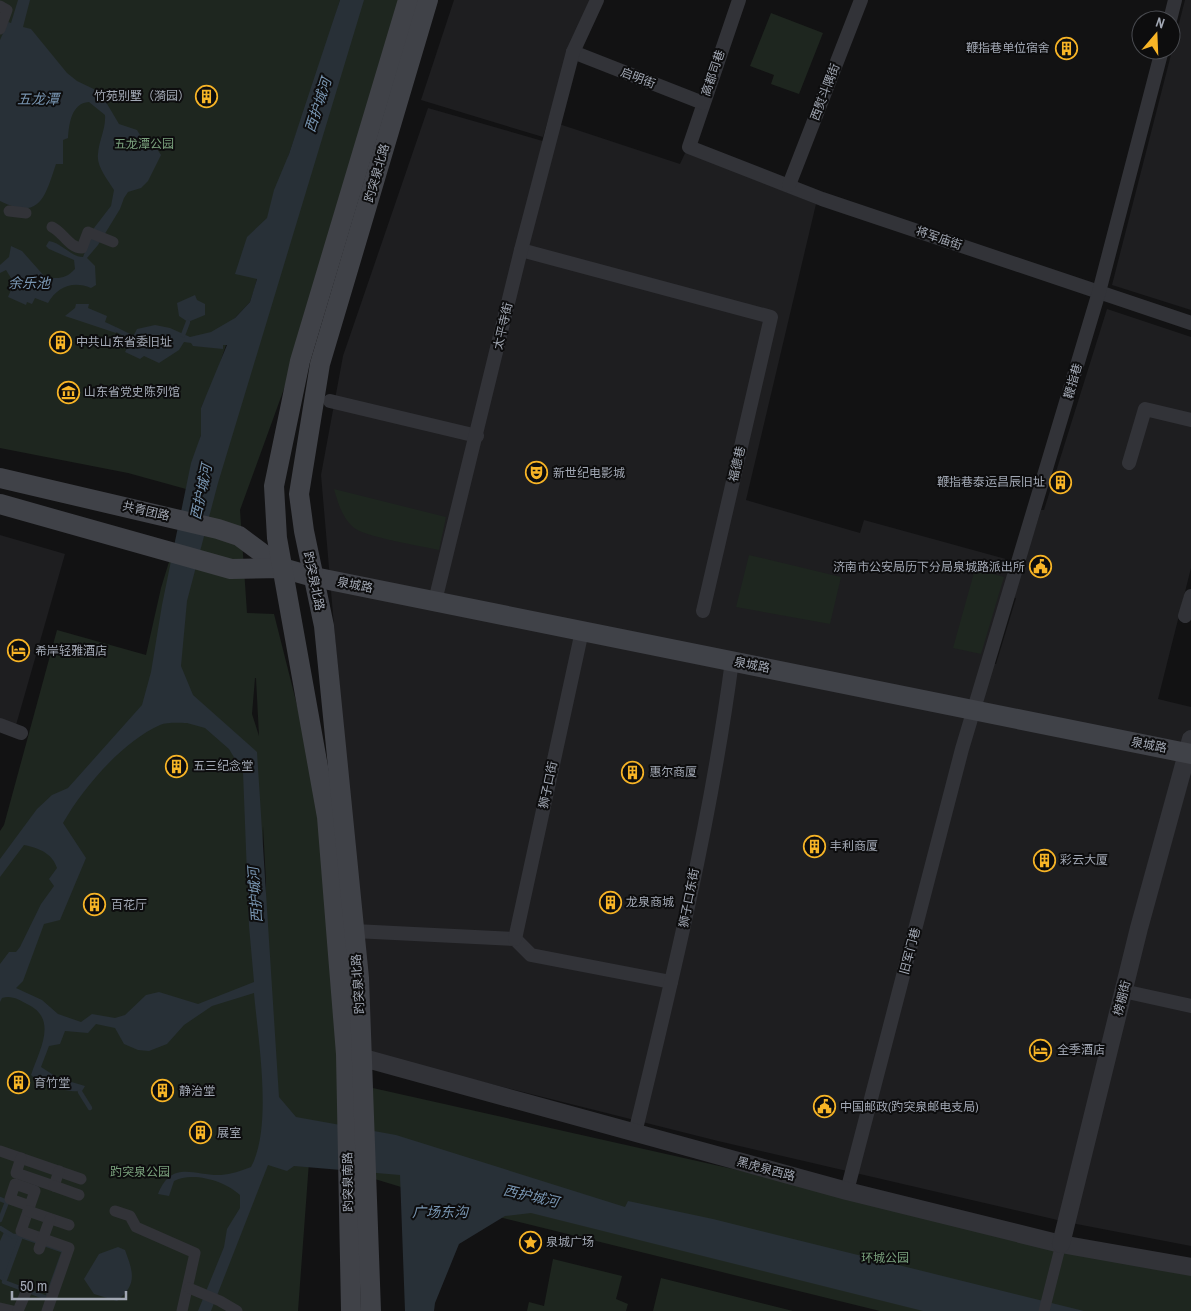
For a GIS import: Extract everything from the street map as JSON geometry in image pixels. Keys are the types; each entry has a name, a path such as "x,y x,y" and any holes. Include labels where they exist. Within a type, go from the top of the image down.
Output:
{"main road":[{"name":"趵突泉北路","path":"354,1056 327,817 277,538 274,486 300,362 408,0"},
{"name":"趵突泉北路","path":"354,1056 354,931 324,626 304,531 299,494 320,364 428,0"},
{"name":"共青团路","path":"0,478 152,512 218,529 239,536 282,568"},
{"name":"共青团路","path":"0,504 221,567 231,569 282,568 314,577"},
{"name":"泉城路","path":"314,577 973,710 1190,748"},
{"name":"趵突泉南路","path":"351,1311 357,1178 354,1056"},
{"name":"趵突泉南路","path":"357,1178 371,1311"}],"street":[{"name":"太平寺街","path":"435,602 521,250 573,52 597,0"},
{"name":"高都司巷","path":"688,147 739,0"},
{"name":"西熨斗隅街","path":"789,184 861,0"},
{"path":"0,6 7,10 0,29"},
{"name":"启明街","path":"573,52 703,103"},
{"name":"鞭指巷","path":"973,710 1014,581 1099,292 1159,60"},
{"name":"将军庙街","path":"688,147 789,184 822,199 1191,323"},
{"path":"9,211 26,213"},
{"path":"52,227 60,231 72,246 77,248 82,248 88,232 109,240"},
{"name":"福德巷","path":"521,250 771,317 703,611"},
{"path":"330,401 477,436"},
{"path":"1129,463 1145,409 1191,420"},
{"path":"1186,616 1191,596"},
{"name":"狮子口街","path":"515,939 582,631"},
{"name":"狮子口东街","path":"634,1133 671,982 709,796 732,661"},
{"name":"旧军门巷","path":"848,1192 973,710"},
{"path":"0,725 21,733"},
{"name":"榜棚街","path":"1061,1244 1124,991 1190,748"},
{"path":"354,931 515,939 531,955 671,982"},
{"path":"1124,991 1191,1006"},
{"name":"黑虎泉西路","path":"354,1056 848,1192 1061,1244 1191,1267"},
{"path":"0,1151 81,1179"},
{"path":"22,1158 16,1173 79,1195"},
{"path":"54,1186 59,1171"},
{"path":"48,1311 56,1273 69,1248 41,1244 21,1231 29,1208 69,1226"},
{"path":"115,1211 130,1216 136,1227 195,1253 189,1288 182,1311"},
{"path":"41,1244 50,1219"},
{"path":"1044,1311 1061,1244"},
{"path":"189,1288 220,1301 237,1311"},
{"path":"18,1311 27,1289"},
{"path":"0,1308 13,1311"}],"shaded area":[{"path":"454,0 592,0 565,63 543,137 421,100"},
{"path":"1185,0 1191,0 1191,310 1112,285 1170,60 1181,60 1181,16"},
{"path":"428,108 553,144 559,124 680,164 686,151 816,204 746,500 860,533 864,520 1013,561 984,661 996,664 1016,598 1013,597 1041,510 1044,510 1107,309 1191,337 1191,568 1158,699 1191,707 1191,1246 1066,1222 718,1141 371,1054 321,475 343,356"},
{"path":"0,535 65,554 16,725 0,720"}],"green space":[{"path":"0,0 340,0 329,38 352,0 425,0 240,510 247,613 274,614 354,931 355,1084 1191,1272 1191,1311 880,1311 503,1218 355,1173 309,1162 298,1311 0,1311 0,831 4,825 57,630 146,655 161,588 224,382 258,295 329,40 289,154 250,302 235,318 215,378 201,408 201,435 186,489 128,473 0,448","holes":["256,678 259,736 252,714","263,826 266,882 262,984 260,982"]},
{"path":"771,13 823,33 799,94 771,84 774,75 750,66"},
{"path":"334,489 446,517 439,550 380,538 359,531 349,523 343,514"},
{"path":"749,555 841,577 830,624 736,607"},
{"path":"975,569 1004,577 981,654 953,648"},
{"path":"553,1259 622,1276 616,1299 628,1304 626,1311 527,1311 529,1302 544,1306"},
{"path":"661,1278 793,1311 653,1311"}],"water":[{"name":"五龙潭","path":"18,0 30,0 23,27 31,29 67,73 77,81 100,92 119,124 137,130 140,135 152,141 161,155 148,181 141,188 128,192 98,245 87,258 95,266 96,285 91,288 78,285 66,286 56,293 48,303 35,298 32,304 27,302 26,305 8,297 14,283 6,270 0,273 0,265 9,257 11,246 22,251 45,277 58,278 68,275 75,269 74,260 46,246 49,241 54,242 74,255 83,257 94,228 111,206 114,190 103,173 98,159 105,115 89,102 78,106 72,115 68,138 63,140 63,164 56,164 48,187 39,202 32,207 24,208 13,207 0,201 0,40 8,22 11,23"},
{"path":"340,0 364,0 218,483 187,601 181,666 193,695 257,752 279,1097 296,1117 396,1135 625,1207 628,1201 713,1219 1084,1311 923,1311 531,1213 505,1216 459,1244 435,1303 434,1311 405,1311 400,1175 294,1166 287,1171 268,1165 211,1311 198,1311 224,1247 227,1229 240,1208 240,1195 218,1182 199,1177 181,1178 174,1181 169,1196 158,1194 170,1176 177,1173 193,1172 221,1175 251,1167 258,1150 263,1106 261,1058 254,993 212,1006 184,1025 167,1044 149,1051 138,1050 124,1044 115,1028 96,1024 88,1033 65,1031 60,1044 49,1046 41,1067 58,1078 85,1086 82,1091 55,1088 31,1075 44,1036 42,1018 37,1010 15,998 2,998 0,1002 0,964 9,952 16,952 20,947 41,904 54,886 49,879 57,868 52,858 44,852 24,845 0,877 0,859 37,809 52,795 68,788 142,705 151,672 162,605 191,463 201,435 201,408 227,345 223,345 223,349 193,346 191,343 184,342 179,350 159,363 144,356 140,359 125,352 137,329 155,325 170,328 190,337 211,332 235,318 250,302 257,279 235,274 247,237 267,218 274,190 289,154","holes":["155,335 162,335 171,342 169,346 152,343","187,723 205,728 229,749 243,772 249,926 254,982 198,1004 159,992 146,995 125,1015 115,1018 92,1014 81,1022 58,1014 42,1000 16,988 23,981 44,924 60,920 86,858 63,823 92,781 118,754 160,725"]},
{"path":"195,295 197,300 205,304 205,315 188,322 179,316 177,303"},
{"path":"76,304 89,304 88,308 107,316 105,322 118,328 116,333 65,316 75,308"},
{"path":"4,1232 13,1236 21,1236 4,1282 0,1279 0,1241"},
{"path":"118,1247 125,1250 132,1271 132,1277 128,1289 117,1301 94,1294 84,1279 99,1254"}],"waterway":[{"path":"183,335 188,322"},
{"path":"117,330 133,338"},
{"path":"80,1092 90,1108"},
{"path":"0,1199 7,1202 0,1220"},
{"path":"0,1228 13,1236 21,1236"},
{"path":"21,1236 64,1251 47,1298 4,1282 21,1236"}],"place":[{"name":"鞭指巷单位宿舍","path":"1066,48"},
{"name":"竹苑别墅（漪园）","path":"206,96"},
{"name":"中共山东省委旧址","path":"60,342"},
{"name":"山东省党史陈列馆","path":"68,392"},
{"name":"新世纪电影城","path":"537,473"},
{"name":"鞭指巷泰运昌辰旧址","path":"1061,482"},
{"name":"济南市公安局历下分局泉城路派出所","path":"1041,567"},
{"name":"希岸轻雅酒店","path":"19,651"},
{"name":"五三纪念堂","path":"177,766"},
{"name":"惠尔商厦","path":"633,772"},
{"name":"丰利商厦","path":"814,846"},
{"name":"彩云大厦","path":"1044,860"},
{"name":"龙泉商城","path":"610,902"},
{"name":"百花厅","path":"95,905"},
{"name":"全季酒店","path":"1041,1050"},
{"name":"育竹堂","path":"18,1083"},
{"name":"静治堂","path":"163,1091"},
{"name":"中国邮政(趵突泉邮电支局)","path":"824,1107"},
{"name":"展室","path":"201,1133"},
{"name":"泉城广场","path":"530,1242"}],"water label":[{"name":"西护城河","path":"318,105"},
{"name":"余乐池","path":"29,283"},
{"name":"西护城河","path":"201,492"},
{"name":"西护城河","path":"255,895"},
{"name":"西护城河","path":"531,1196"},
{"name":"广场东沟","path":"440,1212"}],"park label":[{"name":"五龙潭公园","path":"144,144"},
{"name":"趵突泉公园","path":"140,1172"},
{"name":"环城公园","path":"885,1258"}]}
